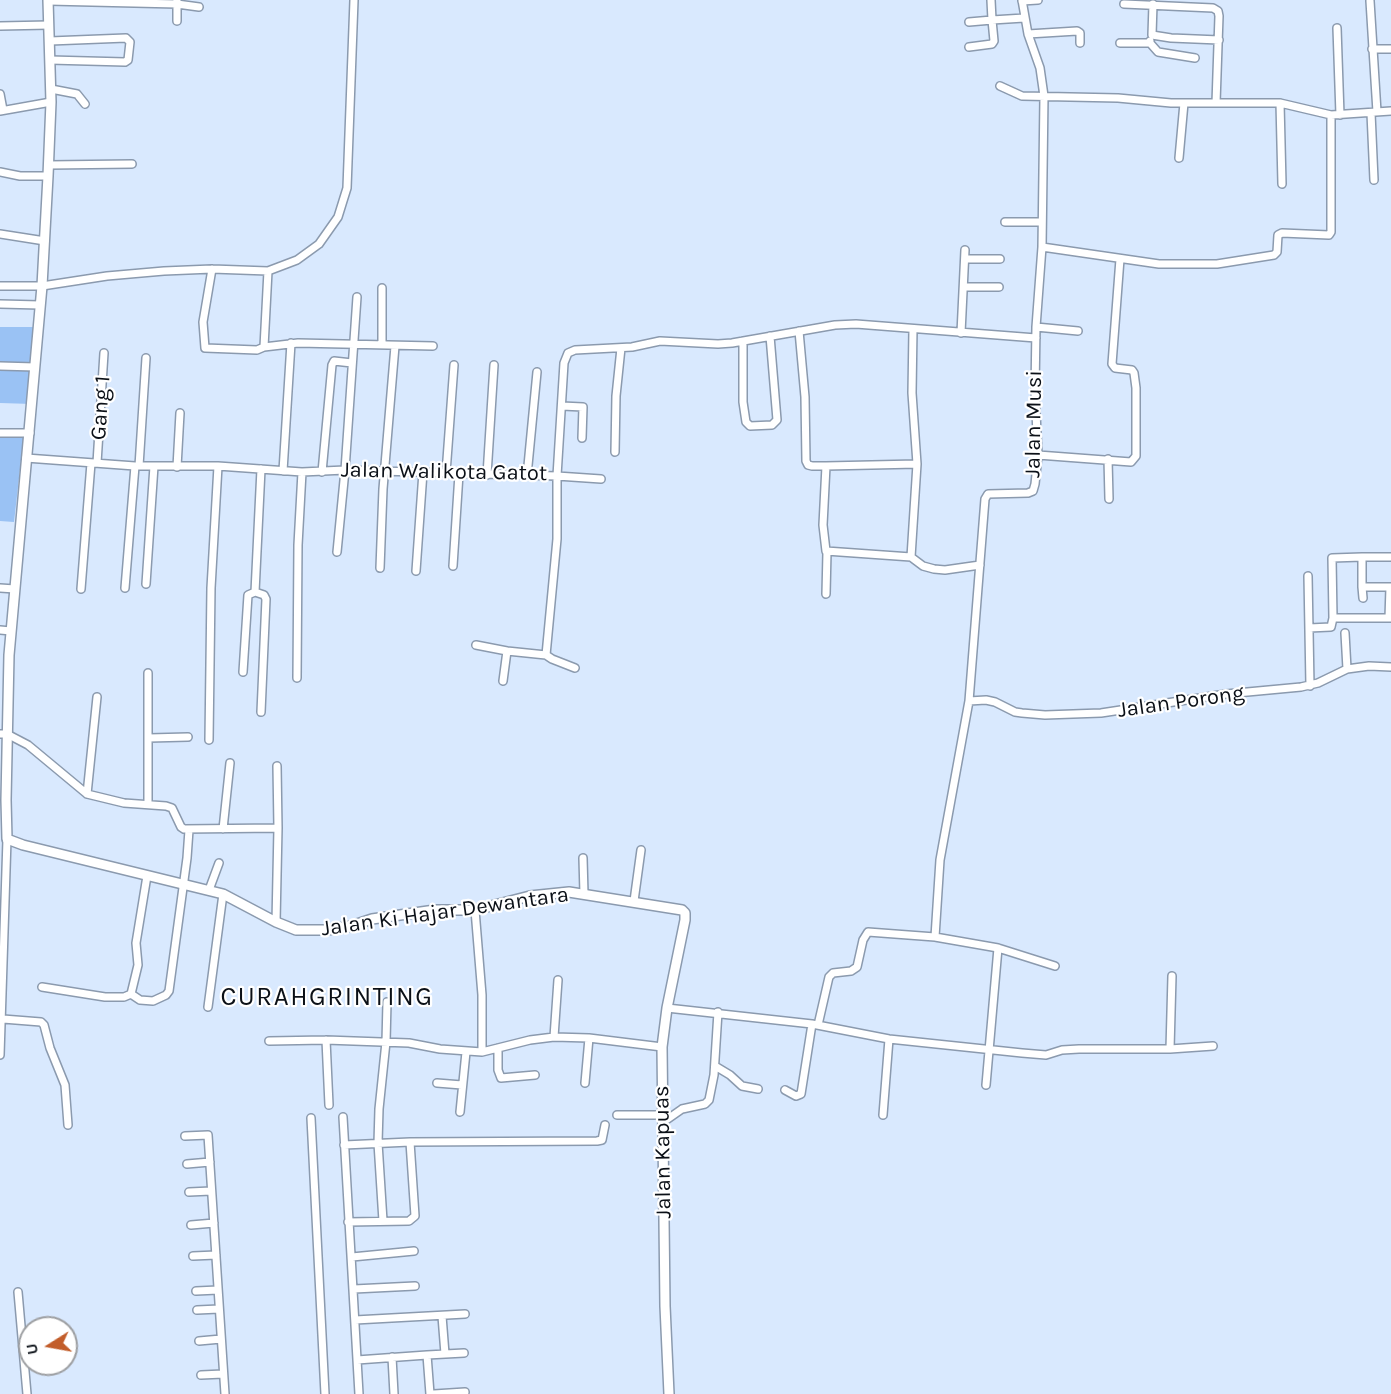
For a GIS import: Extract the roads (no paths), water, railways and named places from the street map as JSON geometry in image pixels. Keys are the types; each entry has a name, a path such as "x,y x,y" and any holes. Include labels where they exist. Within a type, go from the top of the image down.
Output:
{"main road":[{"path":"8,839 3,800 5,655 11,631 45,241 51,102 48,0"},
{"name":"Jalan Ki Hajar Dewantara","path":"8,839 23,845 223,894 296,930 318,930 421,912 475,910 530,896 569,892 634,901 677,909 685,913"},
{"name":"Jalan Kapuas","path":"669,1394 662,1047 685,913"}],"street":[{"path":"48,0 177,2 199,7"},
{"path":"0,286 42,286 106,276 212,269 268,271 297,260 319,244 338,217 347,188 354,0"},
{"path":"969,47 993,43 991,0"},
{"path":"1022,0 1038,0"},
{"name":"Jalan Musi","path":"935,937 940,860 969,701 985,499 988,494 1033,491 1038,455 1036,327 1042,247 1044,96 1040,68 1028,34 1022,0"},
{"path":"1370,1 1374,180"},
{"path":"177,2 177,21"},
{"path":"1124,4 1213,8 1218,11 1216,103"},
{"path":"1153,4 1151,39 1158,52 1195,58"},
{"path":"969,22 1024,18"},
{"path":"0,26 49,25"},
{"path":"1337,28 1340,115"},
{"path":"1028,34 1077,31 1080,33 1080,43"},
{"path":"50,41 126,38 130,42 128,60 125,62 50,60"},
{"path":"1120,43 1172,38 1219,40"},
{"path":"1372,49 1391,49"},
{"path":"1000,86 1022,96 1118,98 1184,103 1280,103 1331,116 1391,111"},
{"path":"51,89 77,94 85,104"},
{"path":"0,94 1,110 51,102"},
{"path":"1179,158 1184,103"},
{"path":"1280,103 1282,184"},
{"path":"1042,247 1159,264 1227,263 1276,254 1278,235 1282,233 1329,235 1332,220 1331,116"},
{"path":"49,165 132,164"},
{"path":"0,172 21,176 48,176"},
{"path":"1005,222 1042,222"},
{"path":"0,234 45,241"},
{"path":"961,333 965,250"},
{"path":"965,259 1000,259"},
{"path":"1038,455 1131,462 1136,456 1134,373 1132,370 1115,368 1112,364 1120,259"},
{"path":"212,269 203,322 205,348 257,350 291,343 433,346"},
{"path":"264,347 268,271"},
{"path":"964,287 999,287"},
{"path":"382,288 382,345"},
{"path":"337,552 357,297"},
{"path":"0,304 40,305"},
{"name":"Jalan Walikota Gatot","path":"26,458 137,466 218,466 302,472 345,470 557,476 564,363 568,353 575,350 621,348 660,341 718,344 856,324 1036,338"},
{"path":"1036,327 1077,331"},
{"path":"911,557 917,464 912,393 913,328"},
{"path":"799,331 808,465 917,464"},
{"path":"743,341 743,402 746,422 750,426 772,425 777,420 770,336"},
{"path":"283,471 291,343"},
{"path":"380,568 384,472 395,346"},
{"path":"615,452 616,396 621,348"},
{"name":"Gang 1","path":"81,589 104,353"},
{"path":"125,588 146,358"},
{"path":"322,472 332,365 334,361 352,363"},
{"path":"446,474 454,365"},
{"path":"487,475 494,365"},
{"path":"0,366 35,367"},
{"path":"527,476 537,372"},
{"path":"562,406 583,407 582,438"},
{"path":"177,467 180,413"},
{"path":"0,433 30,433"},
{"path":"1108,459 1109,499"},
{"path":"146,584 154,466"},
{"path":"209,740 211,588 218,466"},
{"path":"826,466 823,525 827,552 826,594"},
{"path":"255,592 261,469"},
{"path":"297,678 298,545 302,472"},
{"path":"416,571 423,472"},
{"path":"453,566 459,474"},
{"path":"546,655 558,539 557,476 602,479"},
{"path":"827,552 911,557 923,566 945,570 980,565"},
{"path":"1309,628 1330,627 1333,618 1331,559 1391,556"},
{"path":"1362,557 1363,598"},
{"path":"1308,576 1310,686"},
{"path":"1333,618 1390,618 1390,587 1362,587"},
{"path":"0,588 15,589"},
{"path":"243,672 248,596 255,592 264,595 266,599 261,712"},
{"path":"0,630 11,631"},
{"path":"1345,633 1347,669"},
{"path":"476,645 546,655 575,669"},
{"path":"503,681 507,651"},
{"name":"Jalan Porong","path":"969,701 995,702 1022,713 1072,715 1120,711 1226,694 1310,686 1347,669 1368,666 1391,667"},
{"path":"148,673 148,804"},
{"path":"87,794 98,698"},
{"path":"3,734 28,745 87,794 124,803 172,808 181,827 189,830 278,828"},
{"path":"149,738 188,737"},
{"path":"223,829 230,763"},
{"path":"276,922 277,766"},
{"path":"131,994 140,1000 153,1001 166,995 169,991 189,830"},
{"path":"0,1055 3,1019 1,964 3,858 8,839"},
{"path":"634,901 641,850"},
{"path":"583,858 584,894"},
{"path":"210,890 219,863"},
{"path":"131,994 138,965 136,943 147,876"},
{"path":"208,1007 223,894"},
{"path":"475,910 482,995 482,1052"},
{"path":"785,1090 796,1096 801,1094 815,1024 829,977 833,973 851,971 857,967 863,940 868,932 935,937 998,948 1055,966"},
{"path":"986,1085 998,948"},
{"path":"1170,1049 1172,976"},
{"path":"554,1037 558,980"},
{"path":"42,987 105,997 124,997 131,994"},
{"path":"382,1221 378,1143 387,1002"},
{"path":"670,1008 815,1024 889,1039 1046,1055 1062,1050 1079,1049 1170,1049 1213,1046"},
{"path":"617,1115 665,1118 682,1109 705,1104 709,1100 715,1066 718,1012"},
{"path":"3,1019 41,1022 44,1025 50,1048 65,1085 68,1125"},
{"path":"269,1041 326,1040 410,1043 440,1049 482,1052 530,1040 554,1037 589,1038 662,1047"},
{"path":"585,1083 589,1038"},
{"path":"883,1114 889,1039"},
{"path":"326,1040 329,1105"},
{"path":"498,1048 498,1070 501,1078 535,1076"},
{"path":"460,1112 466,1052"},
{"path":"715,1066 742,1086 758,1089"},
{"path":"437,1083 462,1085"},
{"path":"343,1117 359,1394"},
{"path":"311,1118 325,1394"},
{"path":"344,1145 602,1140 604,1125"},
{"path":"185,1136 208,1135 225,1394"},
{"path":"348,1222 414,1219 410,1142"},
{"path":"187,1164 210,1162"},
{"path":"189,1192 212,1191"},
{"path":"191,1225 214,1223"},
{"path":"352,1257 414,1251"},
{"path":"193,1256 216,1255"},
{"path":"354,1289 415,1286"},
{"path":"196,1291 218,1290"},
{"path":"18,1292 27,1394"},
{"path":"197,1310 219,1309"},
{"path":"355,1320 465,1314"},
{"path":"442,1316 445,1354"},
{"path":"199,1341 221,1340"},
{"path":"357,1360 464,1353"},
{"path":"427,1355 432,1394 465,1392"},
{"path":"392,1358 394,1394"},
{"path":"201,1375 223,1374"}],"district":[{"name":"CURAHGRINTING","path":"327,998"}]}
